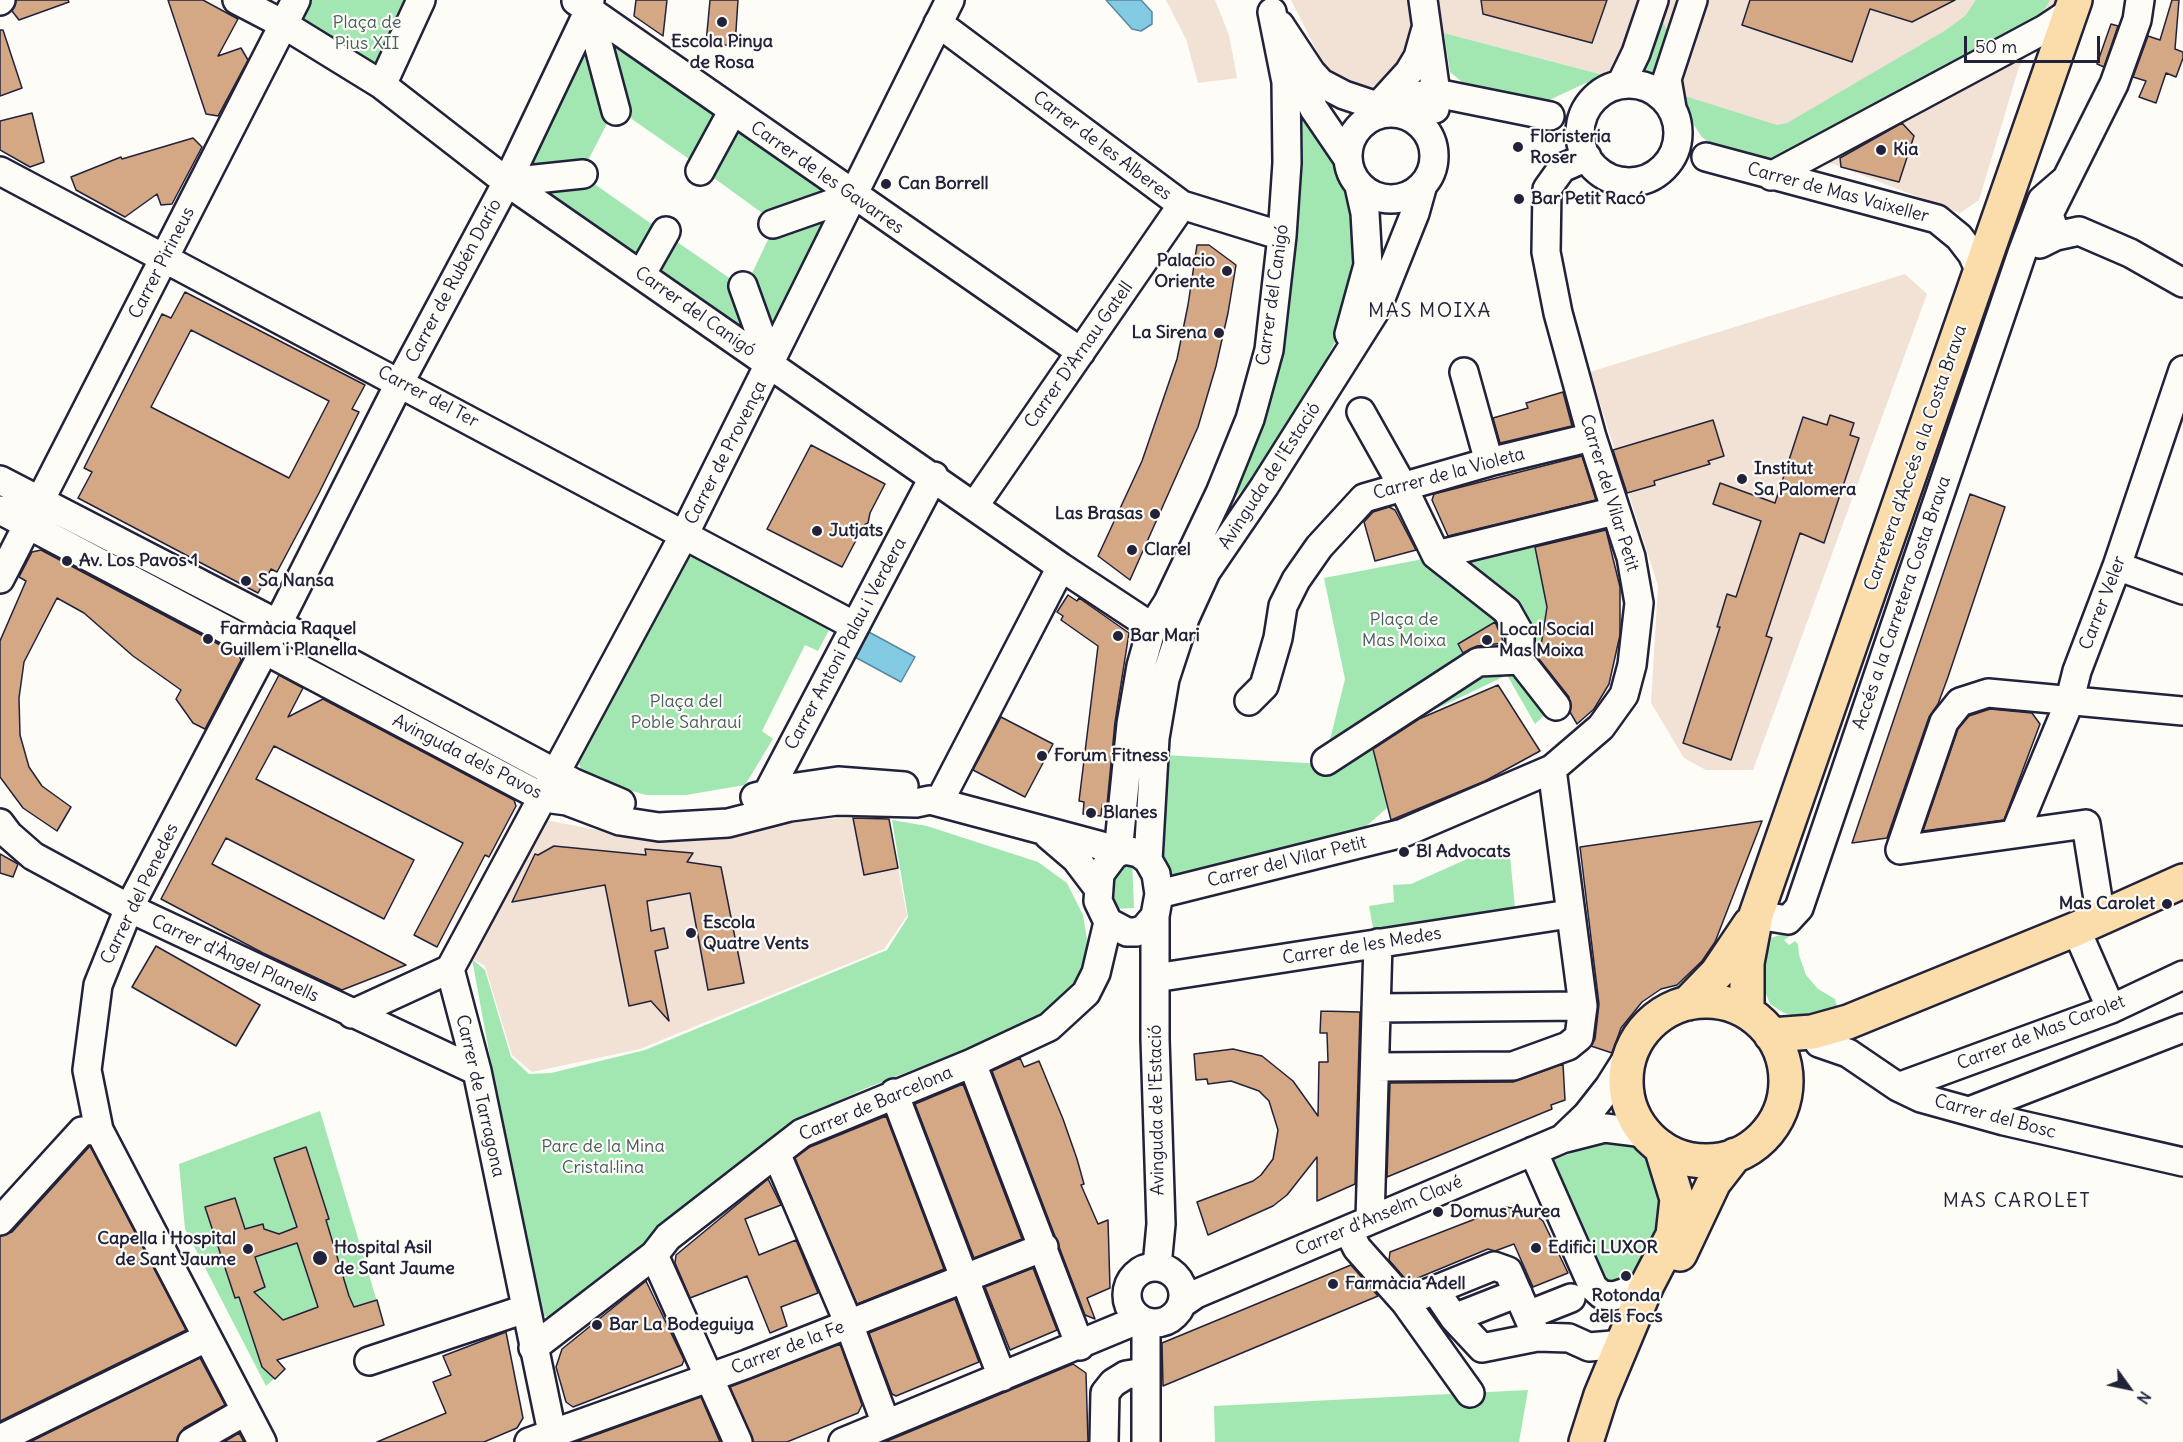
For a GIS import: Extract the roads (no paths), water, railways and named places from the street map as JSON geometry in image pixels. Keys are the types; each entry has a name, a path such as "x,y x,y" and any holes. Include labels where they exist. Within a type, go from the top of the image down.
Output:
{"main road":[{"name":"Carretera d'Accés a la Costa Brava","path":"1748,1012 1747,963 1756,915 2073,6"},
{"path":"1771,1035 1812,1032 1848,1022 2088,923 2183,881"},
{"name":"Carretera d'Accés a la Costa Brava","path":"1688,1003 1718,973 1756,915"},
{"path":"1586,1442 1601,1395 1647,1285 1673,1235 1676,1211 1677,1199 1653,1140 1631,1109 1626,1089 1627,1069 1633,1049 1655,1019 1688,1003 1719,1002 1748,1012 1771,1035 1782,1055 1786,1079 1782,1103 1772,1125 1756,1143 1735,1155 1716,1160 1697,1161 1678,1156 1653,1140"},
{"path":"1786,1079 1819,1043 1848,1022"},
{"path":"1624,1344 1669,1277 1714,1182 1735,1155"}],"street":[{"name":"Carrer del Canigó","path":"237,0 283,24 382,85 507,182 1061,567 1152,627"},
{"name":"Carrer Pirineus","path":"0,579 42,501 296,0"},
{"path":"382,85 421,0"},
{"path":"1621,84 1636,53 1654,0"},
{"path":"1370,115 1402,98 1436,103 1468,99 1550,116 1569,129 1604,174 1628,182 1645,179 1665,166 1675,150 1675,118 1667,78 1693,0"},
{"path":"2056,236 2049,214 2114,84 2137,20 2140,0"},
{"path":"585,4 616,111"},
{"name":"Carrer de les Gavarres","path":"585,4 732,112 1081,352"},
{"name":"Carrer de Rubén Darío","path":"276,623 400,382 507,182 585,4"},
{"name":"Carrer del Canigó","path":"1117,853 1131,724 1141,666 1152,627 1168,602 1201,537 1250,419 1269,350 1282,236 1287,163 1287,82 1269,6"},
{"path":"1269,6 1311,72 1321,83 1344,95 1370,115 1405,115 1425,129 1435,153"},
{"path":"1269,6 1290,63 1314,110 1348,159"},
{"path":"1771,176 2045,29 2073,6"},
{"name":"Carrer de les Alberes","path":"944,11 1182,205 1282,236"},
{"name":"Carrer de Provença","path":"556,772 685,533 771,364 944,11"},
{"path":"1425,13 1436,103 1434,165 1422,188 1403,198 1383,200 1369,195 1359,186 1351,173 1348,159 1351,140 1409,72 1418,57 1425,13"},
{"path":"1584,149 1580,125 1591,102 1601,93 1621,84 1636,84 1650,88 1662,96 1675,118"},
{"path":"1550,116 1591,102"},
{"path":"700,171 732,112"},
{"name":"Carrer de Mas Vaixeller","path":"1675,118 1690,145 1706,157"},
{"name":"Carrer del Vilar Petit","path":"1157,905 1403,833 1552,769 1601,727 1624,695 1632,665 1639,603 1631,557 1592,437 1558,313 1546,252 1548,189 1562,168 1584,149"},
{"name":"Carrer de Mas Vaixeller","path":"1665,166 1684,158 1706,157 1937,219 1959,237 1972,254 1979,279"},
{"name":"Carrer del Ter","path":"0,171 685,533 855,626"},
{"path":"507,182 583,174"},
{"path":"2022,253 2042,200 2064,181"},
{"name":"Avinguda de l'Estació","path":"1333,379 1357,311 1368,265 1365,213 1359,186"},
{"name":"Avinguda de l'Estació","path":"1148,860 1155,738 1165,679 1185,618 1206,572 1377,308 1415,213 1422,188"},
{"path":"773,224 853,196"},
{"name":"Carrer D'Arnau Gatell","path":"975,506 1182,205"},
{"path":"641,275 666,231"},
{"path":"1979,279 2005,261 2056,236 2079,231 2092,235 2183,283"},
{"name":"Accés a la Carretera Costa Brava","path":"1756,915 1788,920 1799,908 2022,253"},
{"path":"743,286 771,364"},
{"name":"Carrer Veler","path":"2015,833 2069,703 2077,671 2117,566 2183,370"},
{"path":"1464,372 1489,462"},
{"path":"1361,412 1402,485 1436,555 1506,611 1520,634 1520,660 1556,706"},
{"name":"Carrer de la Violeta","path":"1249,701 1264,686 1278,638 1283,606 1296,580 1319,547 1364,498 1402,485 1592,437"},
{"name":"Carrer Antoni Palau i Verdera","path":"765,803 934,477"},
{"name":"Avinguda dels Pavos","path":"0,480 556,772 623,804 661,813 765,803"},
{"name":"Avinguda dels Pavos","path":"0,510 544,798 567,801 620,821 659,827 728,823 790,788 838,781 918,787 934,801 1045,833 1102,846 1117,853"},
{"path":"1436,555 1615,511"},
{"path":"2117,566 2183,590"},
{"path":"934,801 1061,567"},
{"name":"Avinguda de l'Estació","path":"1168,602 1206,572"},
{"path":"264,651 276,623"},
{"name":"Carrer del Penedes","path":"262,1442 109,1155 99,1130 87,1070 98,985 129,908 264,651"},
{"path":"1326,761 1478,662 1520,660"},
{"path":"2111,1009 2088,923 2086,824 1900,850 1944,722 1960,702 1988,693 2069,703 2183,711"},
{"path":"1375,1067 1514,1066 1568,1046 1579,1037 1583,1006 1569,914 1552,769"},
{"path":"352,1014 450,969 556,772"},
{"name":"Carrer d'Àngel Planells","path":"0,823 9,835 33,856 129,908 477,1071"},
{"name":"Avinguda dels Pavos","path":"1045,833 1076,859 1098,888"},
{"path":"1118,927 1144,929 1157,905 1156,874 1148,860 1131,850 1117,853 1100,874 1098,901 1118,927 1154,966"},
{"name":"Avinguda de l'Estació","path":"1157,905 1154,966 1161,1224 1157,1266"},
{"name":"Carrer de les Medes","path":"1154,966 1378,943 1569,914"},
{"name":"Carrer de Barcelona","path":"534,1348 654,1255 668,1237 802,1133 894,1093 972,1063 1049,1027 1070,1011 1086,993 1118,927"},
{"path":"1378,943 1375,1067 1357,1248 1405,1302 1470,1393"},
{"name":"Carrer de Tarragona","path":"450,969 477,1071 534,1348 545,1439"},
{"name":"Carrer de Mas Carolet","path":"1898,1087 2111,1009 2183,975"},
{"path":"1376,1008 1583,1006"},
{"path":"1972,1110 2183,1028"},
{"name":"Carrer del Bosc","path":"1819,1043 1848,1053 1898,1087 1921,1098 1972,1110 2004,1121 2183,1162"},
{"name":"Carrer d'Anselm Clavé","path":"1562,1139 1587,1115 1609,1087 1633,1049"},
{"path":"972,1063 1080,1346"},
{"path":"894,1093 1002,1377"},
{"name":"Carrer d'Anselm Clavé","path":"843,1442 1143,1321 1165,1322 1179,1311 1187,1294 1359,1225 1562,1139 1605,1128 1653,1140"},
{"path":"0,1221 82,1131 99,1130"},
{"path":"1533,1151 1593,1287 1602,1296 1614,1296 1647,1285"},
{"path":"776,1153 849,1324 886,1424"},
{"name":"Carrer de la Fe","path":"545,1439 710,1378 1044,1247"},
{"path":"654,1255 738,1442"},
{"path":"1146,1442 1143,1321 1129,1303 1130,1284 1138,1273 1157,1266 1169,1271 1187,1294"},
{"path":"1405,1302 1494,1266 1508,1271 1528,1315"},
{"path":"1436,1290 1454,1318 1482,1348 1528,1315 1571,1298"},
{"path":"369,1361 525,1309"},
{"path":"1454,1318 1528,1315 1588,1347 1624,1344"},
{"path":"0,1439 206,1338"},
{"path":"1104,1442 1106,1394 1113,1383 1126,1375 1145,1372"},
{"path":"192,1442 244,1412"}],"water":[{"path":"1106,0 1141,0 1152,12 1152,24 1141,31 1132,29"},
{"path":"867,631 915,657 901,682 853,656"}],"place":[{"name":"Escola Pinya de Rosa","path":"722,22"},
{"name":"Floristeria Roser","path":"1518,147"},
{"name":"Kia","path":"1881,150"},
{"name":"Can Borrell","path":"886,184"},
{"name":"Bar Petit Racó","path":"1519,199"},
{"name":"Palacio Oriente","path":"1227,271"},
{"name":"La Sirena","path":"1219,333"},
{"name":"Institut Sa Palomera","path":"1742,479"},
{"name":"Las Brasas","path":"1155,514"},
{"name":"Jutjats","path":"817,531"},
{"name":"Clarel","path":"1132,550"},
{"name":"Av. Los Pavos 1","path":"67,561"},
{"name":"Sa Nansa","path":"246,581"},
{"name":"Bar Mari","path":"1118,636"},
{"name":"Farmàcia Raquel Guillem i Planella","path":"208,639"},
{"name":"Local Social Mas Moixa","path":"1487,640"},
{"name":"Forum Fitness","path":"1042,756"},
{"name":"Blanes","path":"1091,813"},
{"name":"Bl Advocats","path":"1404,852"},
{"name":"Mas Carolet","path":"2167,904"},
{"name":"Escola Quatre Vents","path":"691,933"},
{"name":"Domus Aurea","path":"1438,1212"},
{"name":"Edifici LUXOR","path":"1536,1248"},
{"name":"Capella i Hospital de Sant Jaume","path":"248,1249"},
{"name":"Hospital Asil de Sant Jaume","path":"320,1258"},
{"name":"Rotonda dels Focs","path":"1626,1276"},
{"name":"Farmàcia Adell","path":"1333,1284"},
{"name":"Bar La Bodeguiya","path":"597,1325"}],"district":[{"name":"MAS MOIXA","path":"1430,311"},
{"name":"MAS CAROLET","path":"2017,1201"}],"park label":[{"name":"Plaça de Pius XII","path":"367,33"},
{"name":"Plaça de Mas Moixa","path":"1404,630"},
{"name":"Plaça del Poble Sahrauí","path":"686,712"},
{"name":"Parc de la Mina Cristal·lina","path":"603,1157"}]}
